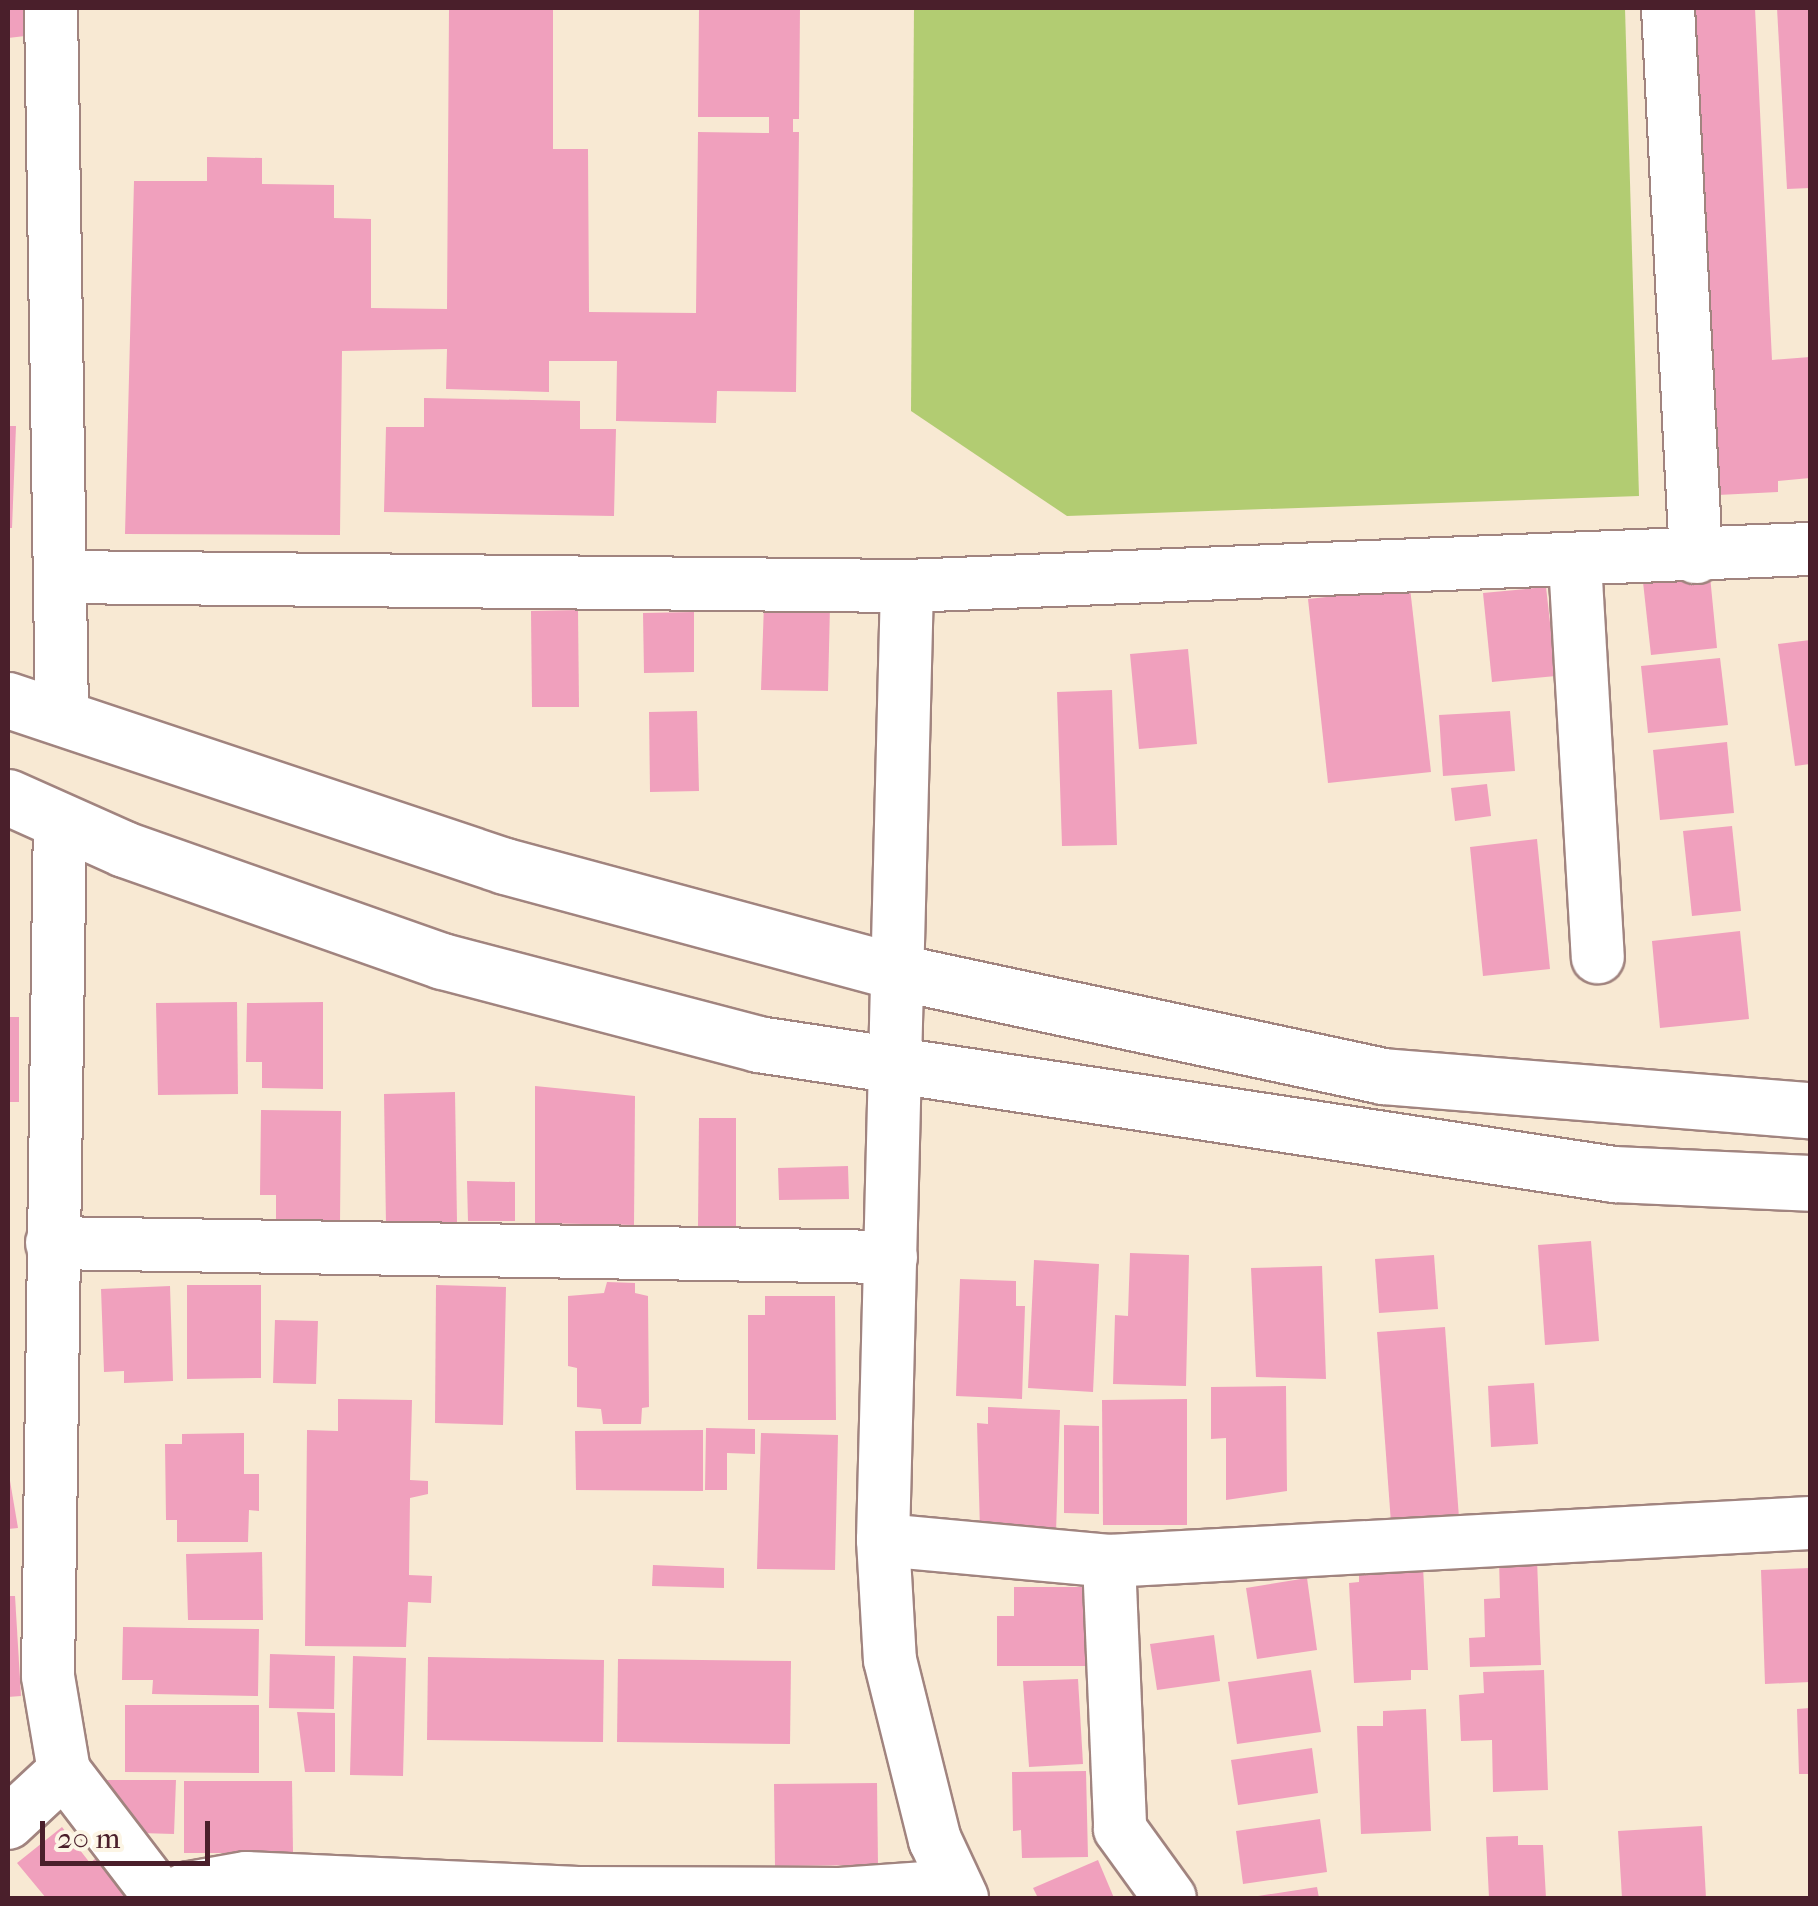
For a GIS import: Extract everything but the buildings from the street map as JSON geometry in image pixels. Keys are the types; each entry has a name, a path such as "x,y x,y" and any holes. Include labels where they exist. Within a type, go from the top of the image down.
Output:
{"street":[{"path":"51,8 29,103 60,577 62,719"},
{"path":"1668,8 1696,557"},
{"path":"60,577 907,586 1575,562 1810,549"},
{"path":"1575,562 1598,957"},
{"path":"169,1898 188,1888 246,1878 578,1893 958,1892 916,1772 890,1660 883,1540 892,1257 893,971 907,586"},
{"path":"8,700 505,866 893,971 1383,1076 1810,1110"},
{"path":"8,798 60,821 442,961 758,1044 1614,1174 1810,1183"},
{"path":"60,821 48,1676 64,1771 161,1898"},
{"path":"52,1243 892,1257"},
{"path":"883,1540 1109,1562 1810,1524"},
{"path":"1109,1562 1120,1830 1170,1898"},
{"path":"8,1823 64,1771"}],"green space":[{"path":"914,8 1625,8 1639,496 1067,516 911,411"}]}
